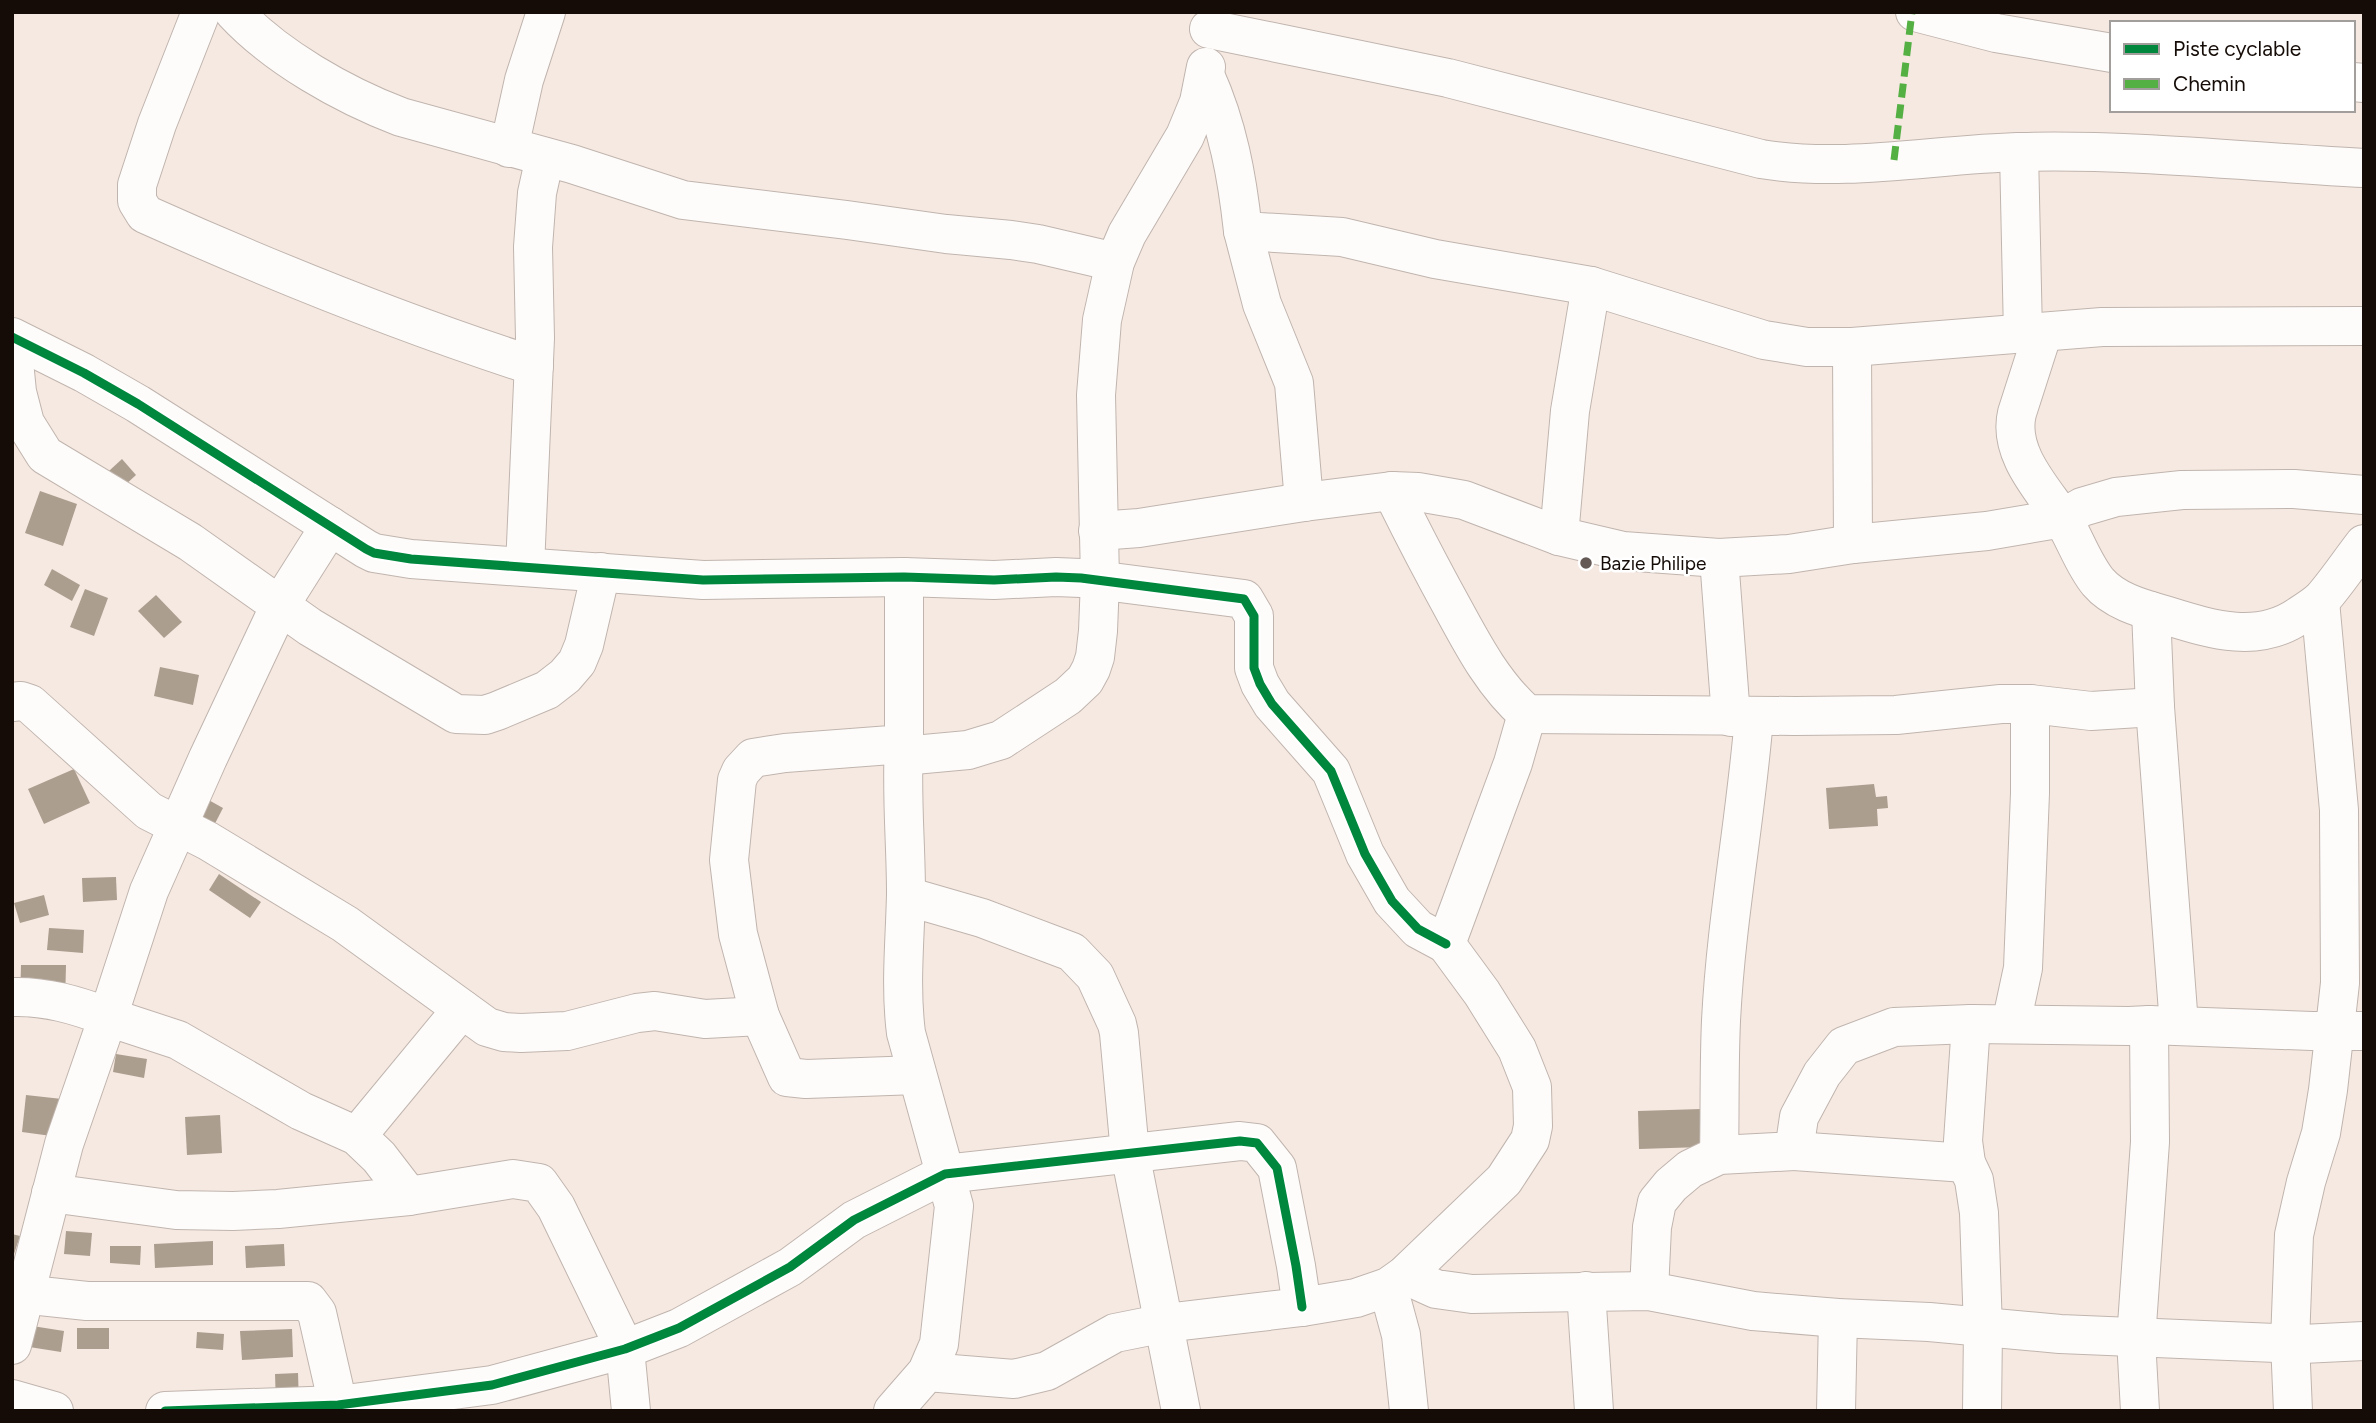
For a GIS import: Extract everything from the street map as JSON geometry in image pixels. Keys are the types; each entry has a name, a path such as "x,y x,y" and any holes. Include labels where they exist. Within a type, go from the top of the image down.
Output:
{"street":[{"path":"201,12 157,124 137,185 137,201 145,214 337,296 534,366"},
{"path":"234,12 279,52 333,85 382,110 683,200 1011,240 1115,262"},
{"path":"525,567 534,366 534,233 537,193 527,152 524,80 545,12"},
{"path":"1915,12 2009,35 2110,53"},
{"path":"917,1075 806,1079 787,1077 760,1016 738,934 729,860 737,780 753,758 785,753 968,750 988,746 1011,735 1069,696 1085,680 1095,657 1100,580 1096,395 1102,320 1115,262 1127,234 1185,136 1199,102 1205,75 1209,20 1448,78 1761,159 1786,163 1865,162 2019,152 2084,151 2364,168"},
{"path":"1205,75 1229,138 1243,231 1262,304 1292,375 1301,442 1304,502"},
{"path":"2019,152 2033,333 2014,425 2016,438 2022,457 2063,518 2098,582 2120,599 2151,611 2220,630 2259,631 2286,625 2320,601 2364,544"},
{"path":"1243,231 1342,237 1435,259 1591,286 1765,340 1807,347 1852,347 2102,327 2364,327"},
{"path":"1559,536 1570,411 1591,286"},
{"path":"12,340 84,373 138,404 366,549 384,555 458,563 703,580 904,577 994,580 1056,577 1100,580 1244,599 1254,616 1254,668 1272,704 1331,771 1365,854 1392,901 1418,929 1446,944 1482,993 1517,1049 1532,1087 1533,1126 1530,1140 1504,1180 1397,1281 1356,1298 1164,1323 1115,1333 1046,1371 1014,1395 927,1372"},
{"path":"12,340 17,392 25,423 45,455 190,542 310,627 456,714 485,715 525,701 556,685 577,662 584,645 601,572"},
{"path":"1852,347 1853,544"},
{"path":"1098,531 1139,528 1392,491 1418,492 1464,500 1559,536 1623,551 1719,558 1789,554 1853,544 1987,531 2063,518 2082,507 2116,497 2182,490 2294,489 2364,495"},
{"path":"1392,491 1472,644 1490,672 1527,714 1742,717 1896,715 1969,706 2029,704 2091,711 2155,707"},
{"path":"12,1345 19,1294 68,1132 149,891 280,605 330,526"},
{"path":"1719,558 1749,779 1721,1021 1719,1155"},
{"path":"893,1411 927,1372 939,1344 954,1206 906,1033 903,1002 902,950 906,896 904,577"},
{"path":"2293,1411 2290,1342 2294,1235 2321,1133 2328,1090 2349,1031 2340,983 2339,810 2320,601"},
{"path":"2140,1411 2136,1339 2150,1142 2164,1025 2151,611"},
{"path":"12,702 30,704 143,806 345,925 487,1027 521,1033 567,1031 654,1011 705,1019 760,1016"},
{"path":"2011,1024 2023,968 2031,793 2029,704"},
{"path":"1446,944 1513,763 1527,714"},
{"path":"906,896 982,918 1072,952 1095,976 1117,1024 1130,1153 1181,1411"},
{"path":"12,996 32,996 75,1004 178,1040 301,1111 357,1136 379,1157 409,1196"},
{"path":"357,1136 462,1009"},
{"path":"1794,1151 1799,1117 1822,1074 1844,1046 1894,1027 1971,1024 2129,1027 2164,1025 2349,1031"},
{"path":"1971,1024 1963,1141 1966,1163 1974,1180 1979,1213 1983,1328 1982,1411"},
{"path":"165,1411 338,1405 424,1396 492,1385 625,1349 678,1328 790,1267 854,1220 945,1174 1240,1141 1257,1143 1277,1168 1301,1307"},
{"path":"1649,1291 1657,1202 1671,1185 1690,1170 1719,1155 1794,1151 1966,1163"},
{"path":"51,1193 176,1210 233,1211 409,1196 513,1179 539,1183 556,1207 625,1349 631,1411"},
{"path":"1397,1281 1472,1294 1649,1291 1753,1311 2136,1339 2302,1344 2364,1341"},
{"path":"1397,1281 1409,1411"},
{"path":"1586,1291 1594,1411"},
{"path":"19,1294 87,1301 308,1301 317,1313 338,1405"},
{"path":"1836,1411 1838,1318"},
{"path":"12,1399 54,1411"}],"building":[{"path":"122,459 136,475 111,498 97,482"},
{"path":"40,491 77,504 63,546 25,533"},
{"path":"52,569 80,585 72,601 44,585"},
{"path":"85,589 108,598 94,636 70,627"},
{"path":"156,595 182,622 164,638 138,611"},
{"path":"160,667 199,675 193,705 154,696"},
{"path":"74,769 90,803 44,824 28,789"},
{"path":"1874,784 1876,797 1887,796 1888,808 1877,809 1878,826 1829,829 1826,788"},
{"path":"205,798 223,808 208,837 190,828"},
{"path":"219,874 261,902 250,918 209,890"},
{"path":"116,877 117,900 83,902 82,878"},
{"path":"44,895 49,915 20,923 14,903"},
{"path":"49,928 84,930 83,953 47,950"},
{"path":"21,965 66,965 65,1004 20,1004"},
{"path":"116,1054 147,1059 144,1078 113,1072"},
{"path":"26,1095 62,1099 59,1137 22,1132"},
{"path":"1701,1109 1702,1147 1639,1149 1638,1111"},
{"path":"220,1115 222,1153 187,1155 185,1117"},
{"path":"66,1231 92,1233 90,1256 64,1254"},
{"path":"12,1234 20,1236 13,1257 12,1257"},
{"path":"213,1241 213,1265 155,1268 154,1244"},
{"path":"284,1244 285,1266 246,1268 245,1246"},
{"path":"110,1246 141,1246 140,1265 110,1263"},
{"path":"26,1325 64,1331 61,1352 23,1346"},
{"path":"77,1328 109,1328 109,1349 77,1349"},
{"path":"292,1329 293,1357 242,1360 240,1331"},
{"path":"197,1332 224,1334 223,1350 196,1348"},
{"path":"298,1373 299,1404 276,1404 275,1374"}],"marked path":[{"path":"1894,160 1912,12"}],"cycle path":[{"path":"12,337 138,404 374,553 411,559 703,580 1081,578 1244,599 1254,616 1254,668 1260,684 1272,704 1331,771 1365,854 1392,901 1418,929 1446,944"},
{"path":"165,1411 338,1405 492,1385 625,1349 679,1328 790,1267 854,1220 945,1174 1240,1141 1257,1143 1277,1168 1302,1307"}],"place":[{"name":"Bazie Philipe","path":"1586,563"}]}
